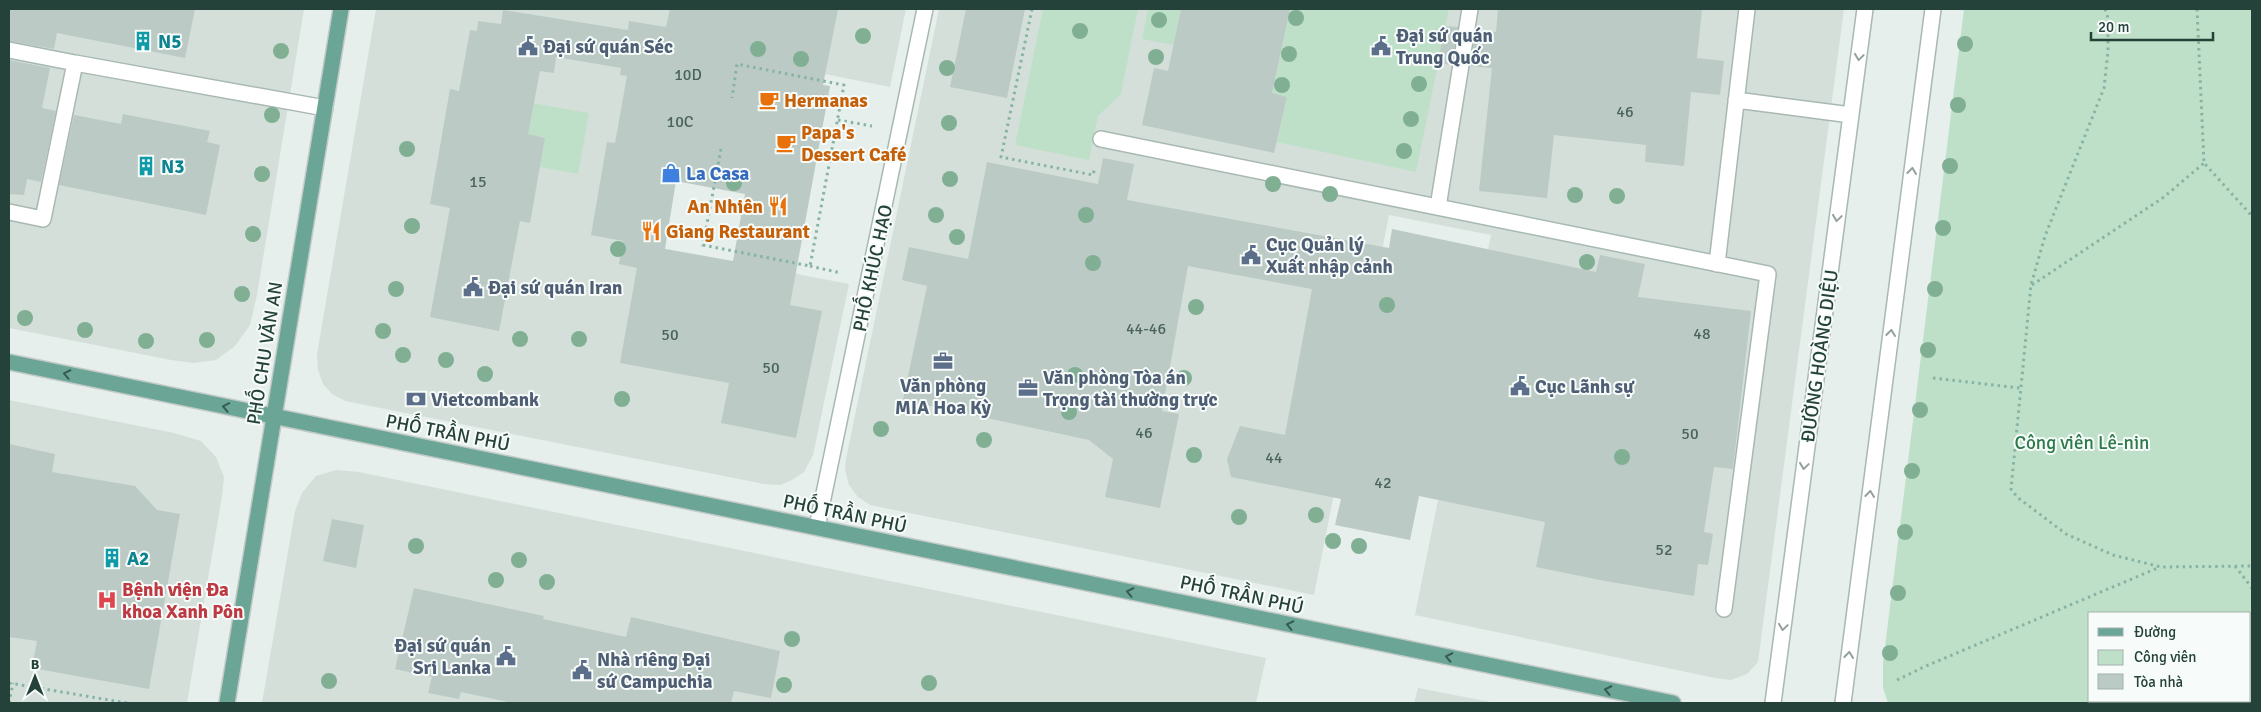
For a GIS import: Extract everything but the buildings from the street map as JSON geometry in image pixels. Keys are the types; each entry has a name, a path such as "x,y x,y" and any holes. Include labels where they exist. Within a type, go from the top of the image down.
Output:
{"main road":[{"name":"PHỐ CHU VĂN AN","path":"227,703 341,9"},
{"name":"PHỐ TRẦN PHÚ","path":"9,362 1673,703"}],"street":[{"name":"PHỐ KHÚC HẠO","path":"817,527 925,9"},
{"path":"1438,207 1470,9"},
{"path":"1717,264 1747,9"},
{"name":"ĐƯỜNG HOÀNG DIỆU","path":"1773,703 1865,9"},
{"path":"1843,703 1933,9"},
{"path":"9,50 325,108"},
{"path":"9,212 43,219 75,63"},
{"path":"1736,100 1851,114"},
{"path":"1101,139 1768,274 1724,609"}],"path":[{"path":"1032,9 1001,157 1093,175 1101,139"},
{"path":"2105,9 2108,18 2108,51 2104,88 2045,236 2031,285 2011,481 2012,489 2017,497 2066,534 2112,555 2160,567 2252,566"},
{"path":"2197,9 2204,163 2252,216"},
{"path":"721,149 703,245 810,266 844,85 737,64 732,98"},
{"path":"2031,285 2164,197 2204,163"},
{"path":"1934,378 2020,388"},
{"path":"2235,566 2252,588"},
{"path":"1897,680 1935,662 2160,567"},
{"path":"9,703 11,683 127,703"}],"shaded area":[{"path":"9,9 304,9 257,295 250,325 235,346 216,360 194,363 171,360 9,328"},
{"path":"376,9 906,9 890,87 729,55 624,241 849,284 813,455 804,472 780,485 764,484 345,401 332,394 323,384 318,370 317,354"},
{"path":"939,9 1844,9 1758,662 1747,674 1731,680 1715,678 1415,615 1491,235 1389,215 1314,595 870,505 858,497 849,485 845,470 846,459"},
{"name":"Bệnh viện Đa khoa Xanh Pôn","path":"9,400 174,433 201,441 216,457 224,477 222,496 187,703 9,703"},
{"path":"336,470 359,472 1266,658 1256,703 262,703 295,511 302,493 316,476"},
{"path":"1418,688 1496,703 1414,703"}],"green space":[{"path":"1043,9 1138,9 1121,94 1098,116 1089,160 1015,145"},
{"path":"1148,9 1181,9 1174,45 1142,39"},
{"path":"1290,9 1449,9 1416,172 1277,142 1287,97 1272,93"},
{"name":"Công viên Lê-nin","path":"1964,9 2252,9 2252,703 1888,703 1883,688 1883,663"},
{"path":"515,100 589,113 578,174 540,167 545,138 510,131"}],"place":[{"name":"N5","path":"143,41"},
{"name":"Đại sứ quán Séc","path":"528,46"},
{"name":"Đại sứ quán Trung Quốc","path":"1381,46"},
{"name":"Hermanas","path":"769,100"},
{"name":"Papa's Dessert Café","path":"786,143"},
{"name":"N3","path":"146,166"},
{"name":"La Casa","path":"671,173"},
{"name":"An Nhiên","path":"778,206"},
{"name":"Giang Restaurant","path":"651,231"},
{"name":"Cục Quản lý Xuất nhập cảnh","path":"1251,255"},
{"name":"Đại sứ quán Iran","path":"473,287"},
{"name":"Văn phòng MIA Hoa Kỳ","path":"943,361"},
{"name":"Cục Lãnh sự","path":"1520,386"},
{"name":"Văn phòng Tòa án Trọng tài thường trực","path":"1028,388"},
{"name":"Vietcombank","path":"416,399"},
{"name":"A2","path":"112,558"},
{"name":"Bệnh viện Đa khoa Xanh Pôn","path":"107,600"},
{"name":"Đại sứ quán Sri Lanka","path":"506,656"},
{"name":"Nhà riêng Đại sứ Campuchia","path":"582,670"}]}
